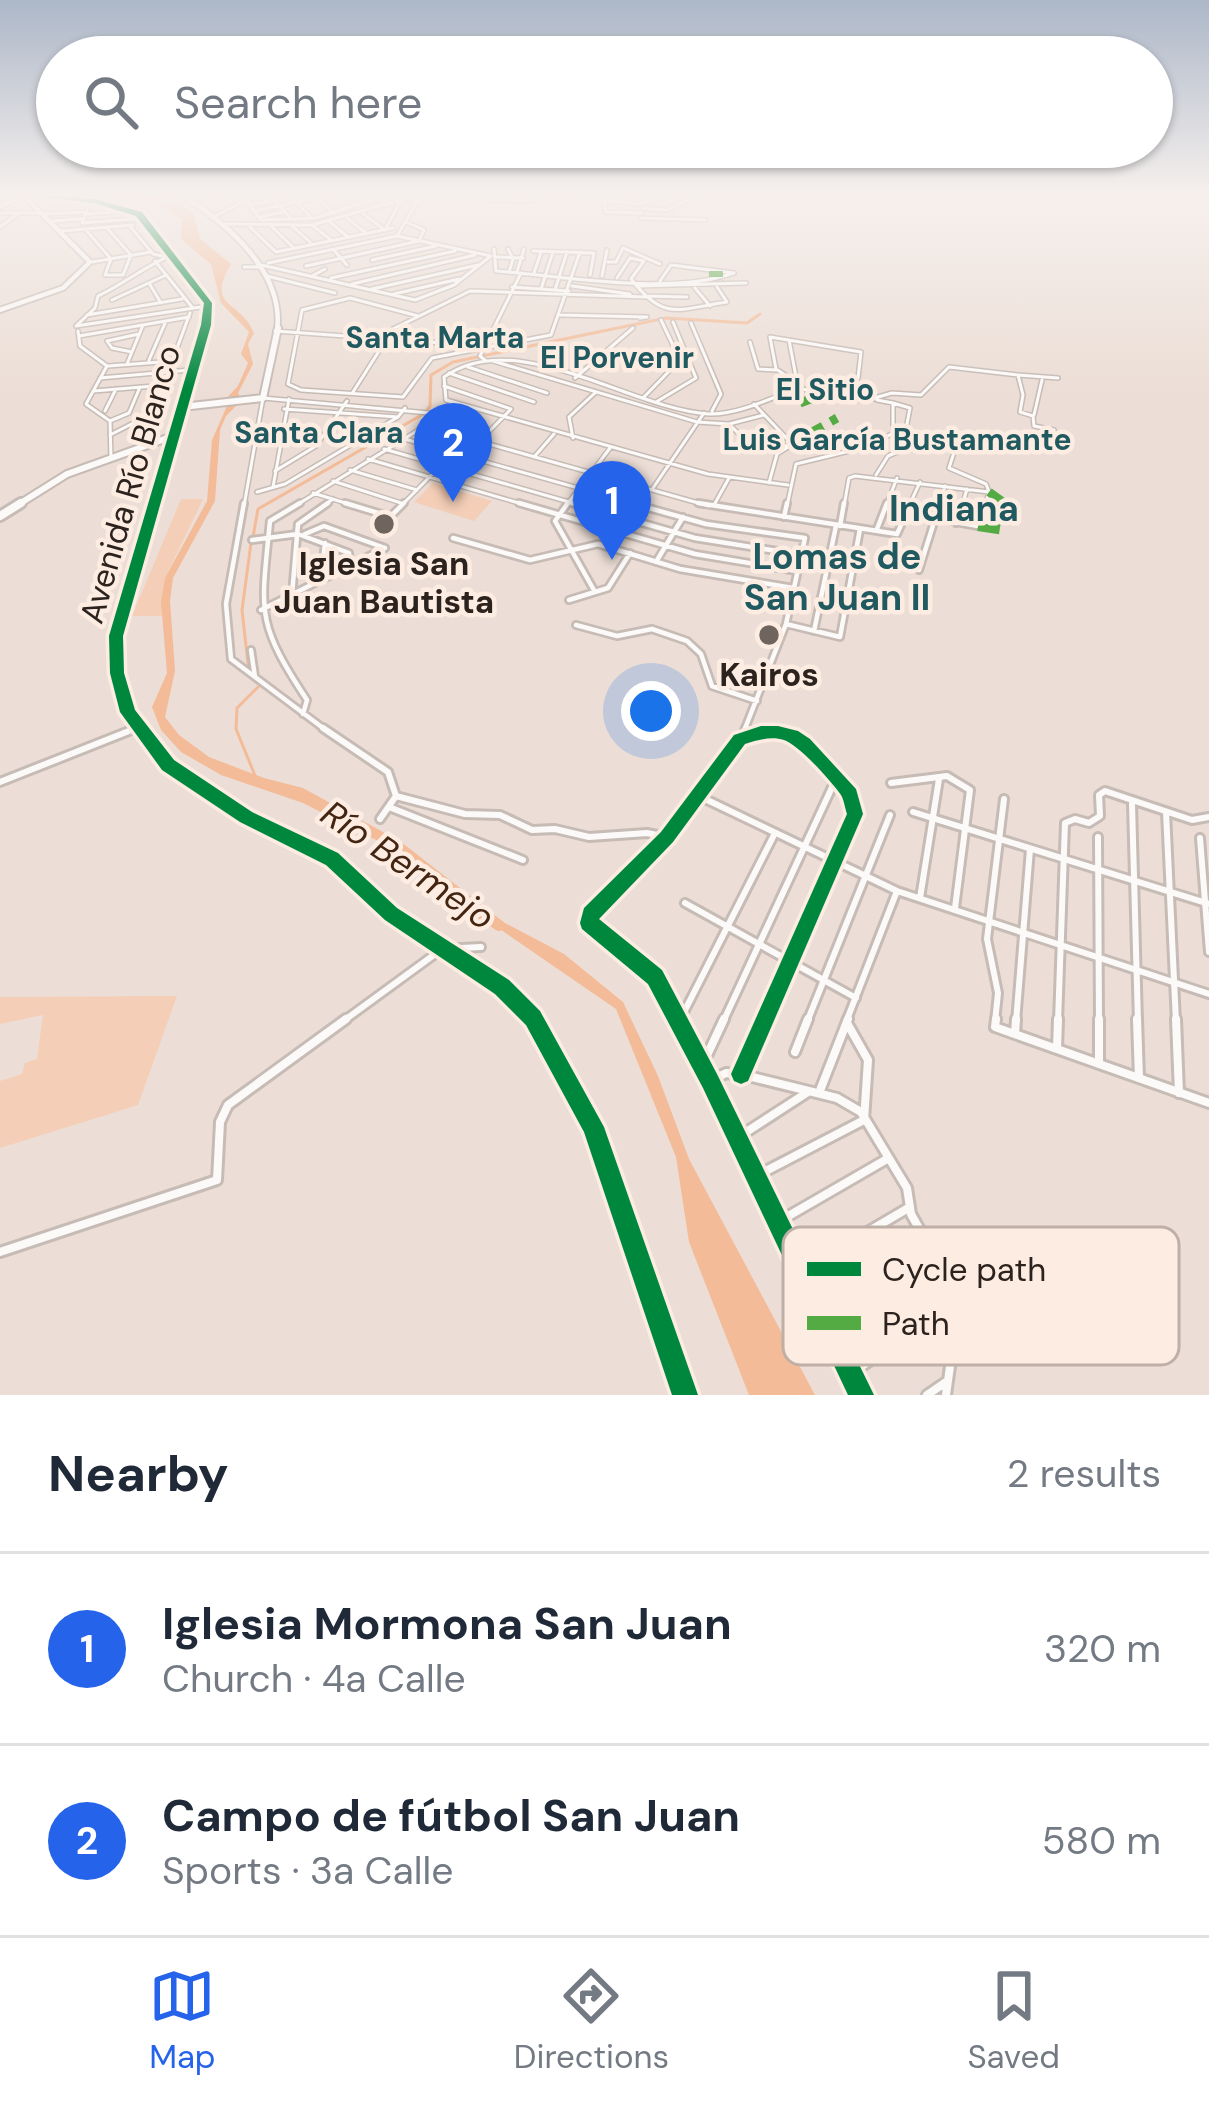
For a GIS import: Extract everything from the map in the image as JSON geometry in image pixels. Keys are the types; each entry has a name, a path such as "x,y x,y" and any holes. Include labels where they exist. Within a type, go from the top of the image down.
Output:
{"street":[{"path":"88,259 91,262"},
{"path":"0,310 62,289 82,276 91,262 110,259"},
{"path":"111,259 105,275 125,274 130,259"},
{"path":"78,331 95,298 144,274 158,259"},
{"name":"Avenida Río Blanco","path":"176,259 199,286 208,316 116,636 117,673 136,728 167,765 274,832 332,859 391,914 502,987 532,1018 579,1096 685,1395"},
{"path":"252,259 257,264"},
{"path":"253,259 278,300 226,604 231,658 388,772 396,796"},
{"path":"244,267 286,259"},
{"path":"306,266 335,259"},
{"path":"341,259 346,265"},
{"path":"376,259 372,260 378,268"},
{"path":"326,279 418,259"},
{"path":"346,285 456,259"},
{"path":"268,263 415,300 465,278 489,259"},
{"path":"494,259 496,271 660,281 707,282 730,279 734,273 671,265 660,281"},
{"path":"509,272 512,259"},
{"path":"524,259 480,356 697,422 729,424 764,415"},
{"path":"534,273 539,259"},
{"path":"541,289 551,259"},
{"path":"555,290 565,259"},
{"path":"418,316 348,298 301,311 287,383 296,389 410,394 428,360 547,336 554,332 578,259"},
{"path":"590,275 593,259"},
{"path":"604,259 628,264 630,259"},
{"path":"617,278 620,259"},
{"path":"636,259 661,264 649,259"},
{"path":"154,261 182,299 195,307"},
{"path":"631,279 644,261"},
{"path":"406,262 428,286"},
{"path":"602,276 608,262"},
{"path":"366,290 477,266"},
{"path":"312,276 325,269"},
{"path":"707,282 709,274"},
{"path":"112,300 166,275"},
{"path":"267,276 335,293"},
{"path":"388,295 465,278"},
{"path":"631,279 652,306 675,311 727,302 717,287"},
{"path":"149,283 161,303"},
{"path":"638,286 746,283"},
{"path":"736,284 743,294"},
{"path":"695,288 710,307"},
{"path":"275,471 316,446 393,329 468,292 541,289 687,297"},
{"path":"511,290 630,294"},
{"path":"106,292 119,310"},
{"path":"130,292 140,306"},
{"path":"672,297 675,311"},
{"path":"87,315 182,299"},
{"path":"78,331 207,306"},
{"path":"78,331 189,315 153,413 110,435"},
{"path":"560,315 640,318"},
{"path":"661,320 680,360 692,363"},
{"path":"148,363 166,321"},
{"path":"656,402 695,380 673,322"},
{"path":"652,490 721,394 691,323"},
{"path":"126,364 143,325"},
{"path":"575,378 633,328"},
{"path":"78,331 88,356 106,366 174,361"},
{"path":"275,331 484,347"},
{"path":"132,352 112,348 107,340 139,334"},
{"path":"777,370 770,337 861,352 857,378 837,396"},
{"path":"789,340 797,386"},
{"path":"750,342 758,369 777,370 797,386 910,408 902,450 888,456 876,475"},
{"path":"449,402 444,386 449,373 501,356 664,398"},
{"path":"645,395 680,360"},
{"path":"463,365 547,393"},
{"path":"106,366 87,406 110,421 111,458"},
{"path":"877,400 892,393 921,395 952,366 1058,378"},
{"path":"100,378 191,370"},
{"path":"449,373 534,402"},
{"path":"1018,375 1023,395 1020,412 1034,416"},
{"path":"1042,380 1034,426 1054,430"},
{"path":"92,391 166,385"},
{"path":"444,386 511,409 478,443"},
{"path":"645,395 707,414 754,404 797,386"},
{"path":"110,421 129,413 140,387"},
{"path":"104,413 116,389"},
{"path":"574,438 569,417 596,392"},
{"path":"182,407 262,398 440,414"},
{"path":"273,489 289,399"},
{"path":"303,714 307,700 274,650 261,610 272,519 425,426 449,402"},
{"path":"449,402 729,478 788,485"},
{"path":"784,517 796,464 813,456 880,445 896,429 893,403"},
{"path":"754,404 789,445"},
{"path":"257,492 273,489 398,417 405,408"},
{"path":"284,409 398,417"},
{"path":"729,424 745,440 789,445"},
{"path":"425,426 713,507 876,531 899,533 920,482"},
{"path":"532,458 554,434"},
{"path":"769,483 774,458 809,434"},
{"path":"908,514 979,526 989,492 986,484 949,468 960,434"},
{"path":"0,518 71,473 173,436"},
{"path":"401,438 683,517 805,538 786,624 747,728 667,837 589,919 593,929 655,977 783,1233"},
{"path":"590,474 610,448"},
{"path":"384,449 674,532 802,555"},
{"path":"313,493 389,519 453,453"},
{"path":"368,459 666,546 797,571"},
{"path":"350,470 418,490"},
{"path":"814,631 849,478 876,475 989,492"},
{"path":"713,507 729,478"},
{"path":"876,531 897,478"},
{"path":"333,481 403,504"},
{"path":"919,570 944,486"},
{"path":"580,488 556,521 595,592"},
{"path":"956,523 968,489"},
{"path":"292,595 300,521 333,499"},
{"path":"656,562 683,517"},
{"path":"252,540 301,535 325,526 385,548 261,610"},
{"path":"786,624 840,637 860,529"},
{"path":"301,535 349,554 350,565"},
{"path":"452,538 530,560 598,544 656,562 793,588"},
{"path":"321,580 325,543"},
{"path":"569,600 608,588 630,554"},
{"path":"576,626 617,636 652,629 687,640 701,654 712,686 757,701"},
{"path":"251,650 254,678"},
{"path":"0,782 136,728"},
{"path":"741,1074 853,822 850,794 800,736 747,728"},
{"path":"740,739 766,730"},
{"path":"920,898 939,777"},
{"path":"891,783 954,777 970,790 956,908"},
{"path":"702,1066 835,782"},
{"path":"1058,1049 1065,823 1075,819 1089,823 1100,816 1101,793 1192,820 1209,817"},
{"path":"380,820 396,796"},
{"path":"396,796 465,814 500,815 532,830 555,829 589,837 647,833 667,837"},
{"path":"699,796 897,891 1209,994"},
{"path":"1004,799 989,920 988,951 998,993 992,1023 1209,1103"},
{"path":"1132,804 1139,1078"},
{"path":"389,807 523,860"},
{"path":"913,812 1207,904"},
{"path":"1166,812 1179,1093"},
{"path":"795,1052 890,815"},
{"path":"679,1022 776,833"},
{"path":"1098,837 1099,1064"},
{"path":"1200,838 1209,952"},
{"path":"1015,1034 1030,847"},
{"path":"737,1138 814,1092 847,1023 897,891"},
{"path":"685,903 856,998"},
{"path":"0,1252 217,1180 220,1122 228,1106 442,949 482,947"},
{"path":"847,1023 868,1060 864,1120"},
{"path":"710,1081 726,1073 741,1074 850,1103 907,1188 921,1227"},
{"path":"756,1177 864,1120"},
{"path":"778,1222 887,1159"},
{"path":"876,1227 910,1207"},
{"path":"846,1365 861,1395"},
{"path":"850,1374 864,1365"},
{"path":"946,1395 949,1365"},
{"path":"927,1395 946,1382"}],"shaded area":[{"path":"205,259 225,259 231,264 223,297 254,333 248,344 253,364 238,393 242,400 220,430 215,501 173,578 175,671 165,717 179,735 209,757 303,788 401,842 505,923 564,954 623,1002 689,1159 783,1335 783,1365 799,1365 815,1395 749,1395 689,1242 676,1157 616,1009 446,892 404,854 303,803 221,775 181,752 161,730 152,707 167,673 161,602 165,578 207,501 212,440 227,406 225,400 238,386 248,363 241,354 249,332 221,303 211,264"},
{"path":"433,483 492,501 474,521 414,502"},
{"path":"181,499 203,499 165,578 162,616 132,616"},
{"path":"177,996 138,1105 0,1148 0,1081 22,1074 25,1063 37,1059 43,1015 0,1024 0,997"}],"waterway":[{"path":"253,537 258,509 425,413 430,406 431,375 453,362 666,318 747,323 760,314"},
{"path":"248,664 242,610 251,543"},
{"path":"256,778 236,729 237,708 258,687"},
{"name":"Río Bermejo","path":"412,862 446,892 499,926"}],"marked path":[{"path":"709,274 723,274 721,280"},
{"path":"800,403 824,394"},
{"path":"809,434 837,418"},
{"path":"978,526 1004,530 1009,503 989,492"}],"cycle path":[{"path":"174,259 208,303 206,325 116,636 117,673 128,712 168,765 246,817 332,859 391,914 502,987 533,1018 593,1127 685,1395"},
{"path":"741,1074 855,814 850,794 815,754 792,736 778,732 740,739 667,837 590,914 589,923 655,977 783,1233"},
{"path":"847,1365 861,1395"}],"place":[{"name":"Campo de fútbol San Juan","path":"453,502"},
{"name":"Iglesia San Juan Bautista","path":"384,524"},
{"name":"Iglesia Mormona San Juan","path":"612,560"},
{"name":"Kairos","path":"769,635"}],"district":[{"name":"Santa Marta","path":"435,337"},
{"name":"El Porvenir","path":"617,357"},
{"name":"El Sitio","path":"825,389"},
{"name":"Santa Clara","path":"319,432"},
{"name":"Luis García Bustamante","path":"897,439"},
{"name":"Indiana","path":"954,508"},
{"name":"Lomas de San Juan II","path":"837,576"}]}
